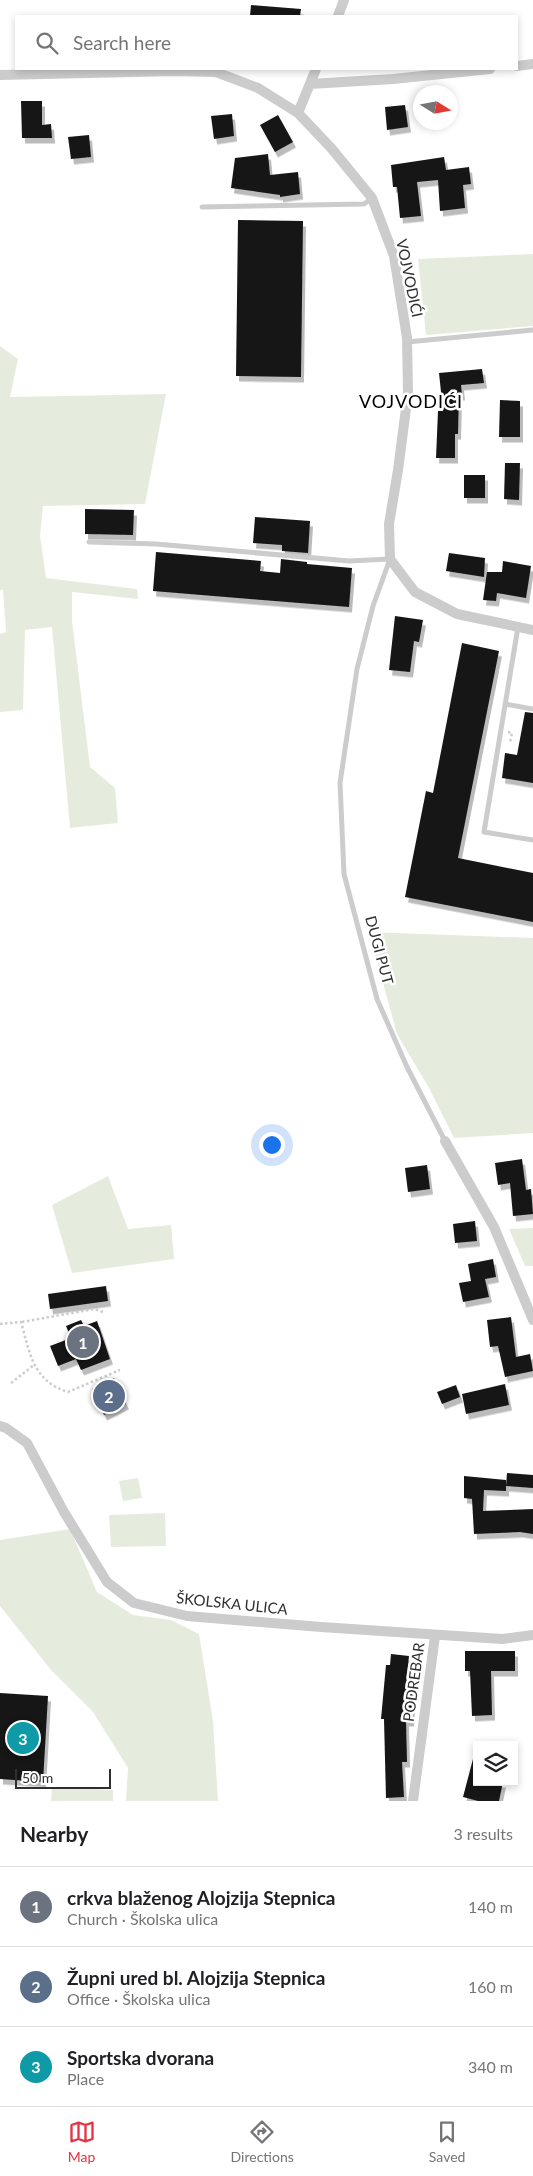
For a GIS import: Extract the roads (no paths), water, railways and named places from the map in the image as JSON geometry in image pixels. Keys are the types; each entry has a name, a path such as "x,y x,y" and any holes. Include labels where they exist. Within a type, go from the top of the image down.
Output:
{"street":[{"path":"338,15 344,0"},
{"path":"518,66 533,64"},
{"path":"298,113 316,70"},
{"path":"310,84 393,79 480,70"},
{"name":"VOJVODIĆI","path":"0,75 175,71 216,72 258,88 298,113 332,149 372,198 394,256 407,342 408,393 389,524 390,559"},
{"path":"390,559 415,592 457,614 533,630"},
{"name":"DUGI PUT","path":"445,1141 494,1227 533,1320"},
{"name":"ŠKOLSKA ULICA","path":"0,1426 6,1428 27,1444 64,1512 107,1582 134,1603 187,1616 434,1636"},
{"name":"PODREBAR","path":"413,1801 434,1636 502,1639 533,1635"}],"lane":[{"path":"202,207 364,204 372,198"},
{"path":"407,342 533,330"},
{"path":"89,542 156,544 349,561 390,559"},
{"name":"DUGI PUT","path":"390,559 373,606 357,670 340,782 344,874 377,999 406,1068 445,1141"},
{"path":"518,627 484,832 533,840"},
{"path":"505,704 533,709"}],"place":[{"name":"crkva blaženog Alojzija Stepnica","path":"83,1342"},
{"name":"Župni ured bl. Alojzija Stepnica","path":"109,1396"},
{"name":"Sportska dvorana","path":"23,1738"}],"district":[{"name":"VOJVODIĆI","path":"411,401"}]}
